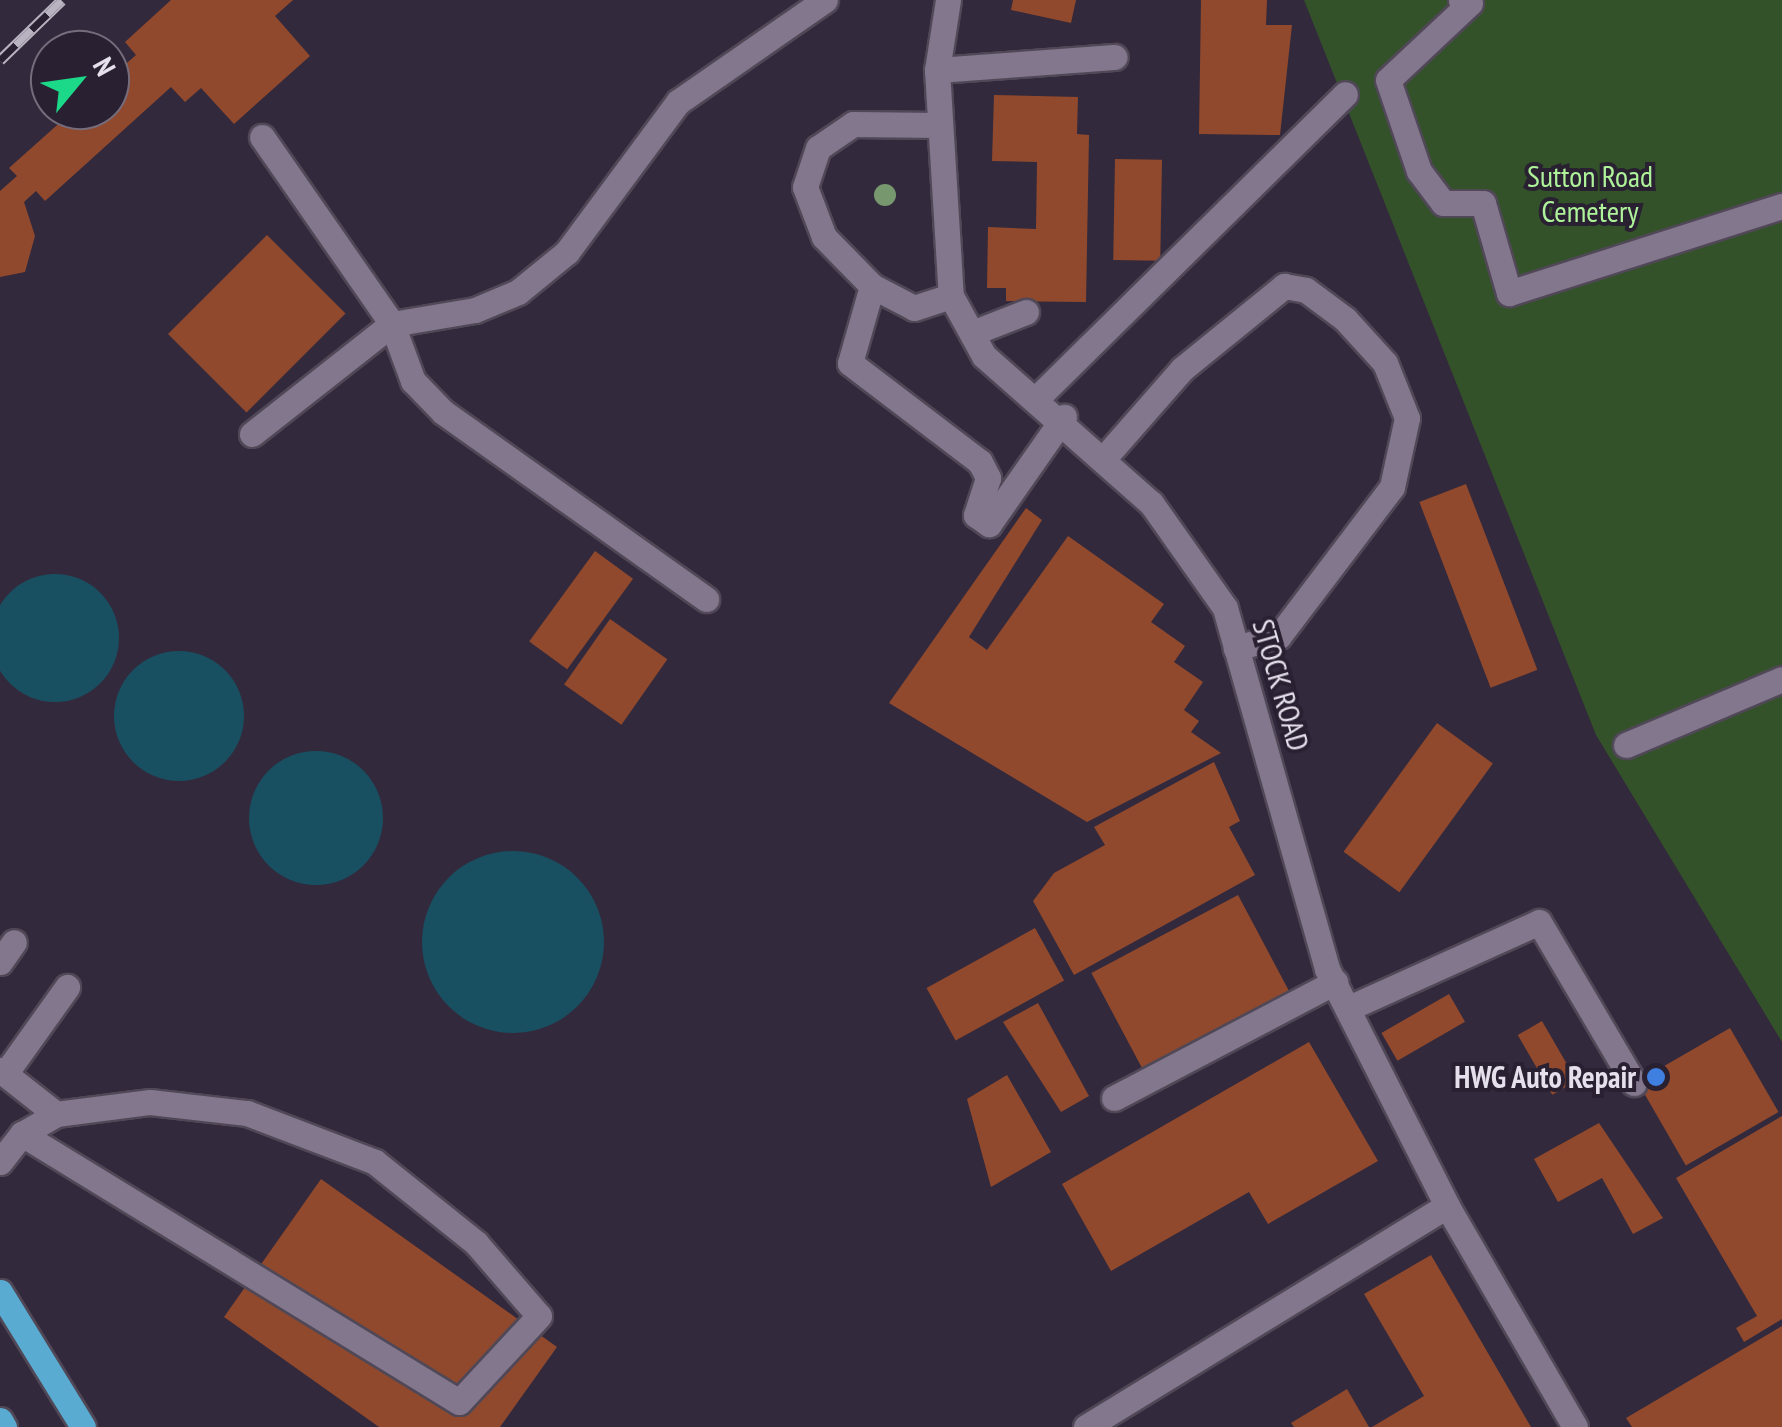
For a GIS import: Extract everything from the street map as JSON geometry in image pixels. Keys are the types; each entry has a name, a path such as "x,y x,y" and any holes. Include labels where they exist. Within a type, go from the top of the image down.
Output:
{"main road":[{"path":"0,1292 83,1427"},
{"path":"0,1420 4,1427"}],"street":[{"path":"252,434 392,324 475,310 518,292 568,252 678,102 825,0"},
{"name":"STOCK ROAD","path":"948,0 936,70 951,296 984,356 1064,417 1151,503 1225,608 1335,982 1351,1007 1447,1206 1575,1427"},
{"path":"1462,0 1470,3 1388,80 1419,171 1443,203 1484,203 1509,294 1782,206"},
{"path":"936,70 1115,56"},
{"path":"1038,397 1345,94"},
{"path":"938,125 854,124 818,148 805,187 817,220 872,286 914,308 951,296"},
{"path":"262,138 392,324 413,381 443,412 706,599"},
{"path":"872,286 850,363 980,462 988,478 976,515 989,524 1064,417"},
{"path":"1105,458 1182,369 1284,286 1306,290 1346,319 1385,363 1406,418 1392,487 1279,636 1236,648"},
{"path":"972,333 1026,312"},
{"path":"1626,745 1782,680"},
{"path":"1351,1007 1540,922 1634,1084"},
{"path":"1114,1098 1335,982"},
{"path":"56,1114 3,1072 67,987"},
{"path":"0,1162 22,1134 56,1114 150,1102 247,1113 327,1139 375,1162 476,1243 539,1316 459,1402 22,1134"},
{"path":"1086,1427 1447,1206"}],"green space":[{"name":"Sutton Road Cemetery","path":"1304,0 1782,0 1782,1042 1596,735"}],"water":[{"path":"55,574 79,579 100,593 114,614 119,638 114,662 100,683 79,697 55,702 31,697 10,683 -4,662 -9,638 -4,614 10,593 31,579"},
{"path":"179,651 204,656 225,670 239,691 244,716 239,741 225,762 204,776 179,781 154,776 133,762 119,741 114,716 119,691 133,670 154,656"},
{"path":"316,751 342,756 364,770 378,792 383,818 378,844 364,866 342,880 316,885 290,880 268,866 254,844 249,818 254,792 268,770 290,756"},
{"path":"513,851 548,858 577,878 597,907 604,942 597,977 577,1006 548,1026 513,1033 478,1026 449,1006 429,977 422,942 429,907 449,878 478,858"}],"building":[{"path":"171,0 293,0 275,16 310,56 234,124 201,88 185,102 171,87 130,124 130,60 136,55 130,48 130,37"},
{"path":"1013,0 1076,0 1071,23 1011,10"},
{"path":"1201,0 1267,0 1266,25 1292,25 1280,135 1199,134"},
{"path":"994,95 1078,97 1077,134 1089,135 1086,302 1006,301 1006,288 987,288 988,227 1036,229 1037,162 992,161"},
{"path":"52,130 123,130 45,201 36,191 24,202 35,236 25,272 0,277 0,191 17,176 9,168"},
{"path":"1115,159 1162,160 1160,261 1113,260"},
{"path":"267,235 345,313 246,412 168,334"},
{"path":"1466,484 1537,670 1491,688 1419,502"},
{"path":"1026,508 1042,520 969,637 987,650 1068,536 1164,604 1151,622 1185,646 1174,662 1203,682 1184,710 1199,721 1191,732 1221,753 1087,822 889,703"},
{"path":"595,551 633,579 567,669 529,642"},
{"path":"610,619 667,659 621,725 564,685"},
{"path":"1437,723 1493,764 1399,892 1344,852"},
{"path":"1214,762 1240,821 1229,827 1255,875 1074,975 1033,901 1054,873 1105,845 1094,827"},
{"path":"1238,895 1292,996 1145,1074 1091,973"},
{"path":"1035,928 1064,980 956,1041 927,988"},
{"path":"1449,994 1465,1022 1397,1061 1381,1033"},
{"path":"1038,1003 1089,1096 1061,1112 1003,1022"},
{"path":"1542,1021 1576,1081 1552,1095 1518,1035"},
{"path":"1730,1028 1778,1112 1686,1166 1637,1082"},
{"path":"1309,1042 1378,1161 1268,1224 1249,1192 1111,1271 1062,1184"},
{"path":"1007,1075 1051,1152 991,1187 967,1099"},
{"path":"1782,1116 1782,1319 1744,1342 1736,1328 1757,1316 1676,1178"},
{"path":"1599,1123 1663,1218 1633,1234 1602,1178 1558,1202 1534,1159"},
{"path":"321,1179 557,1347 500,1427 379,1427 224,1317"},
{"path":"1431,1255 1531,1427 1372,1427 1424,1396 1364,1294"},
{"path":"1782,1326 1782,1427 1632,1427 1626,1418"},
{"path":"1347,1389 1369,1427 1294,1427 1291,1423"}],"railway":[{"path":"0,60 62,0"}],"place":[{"name":"HWG Auto Repair","path":"1656,1077"}]}
